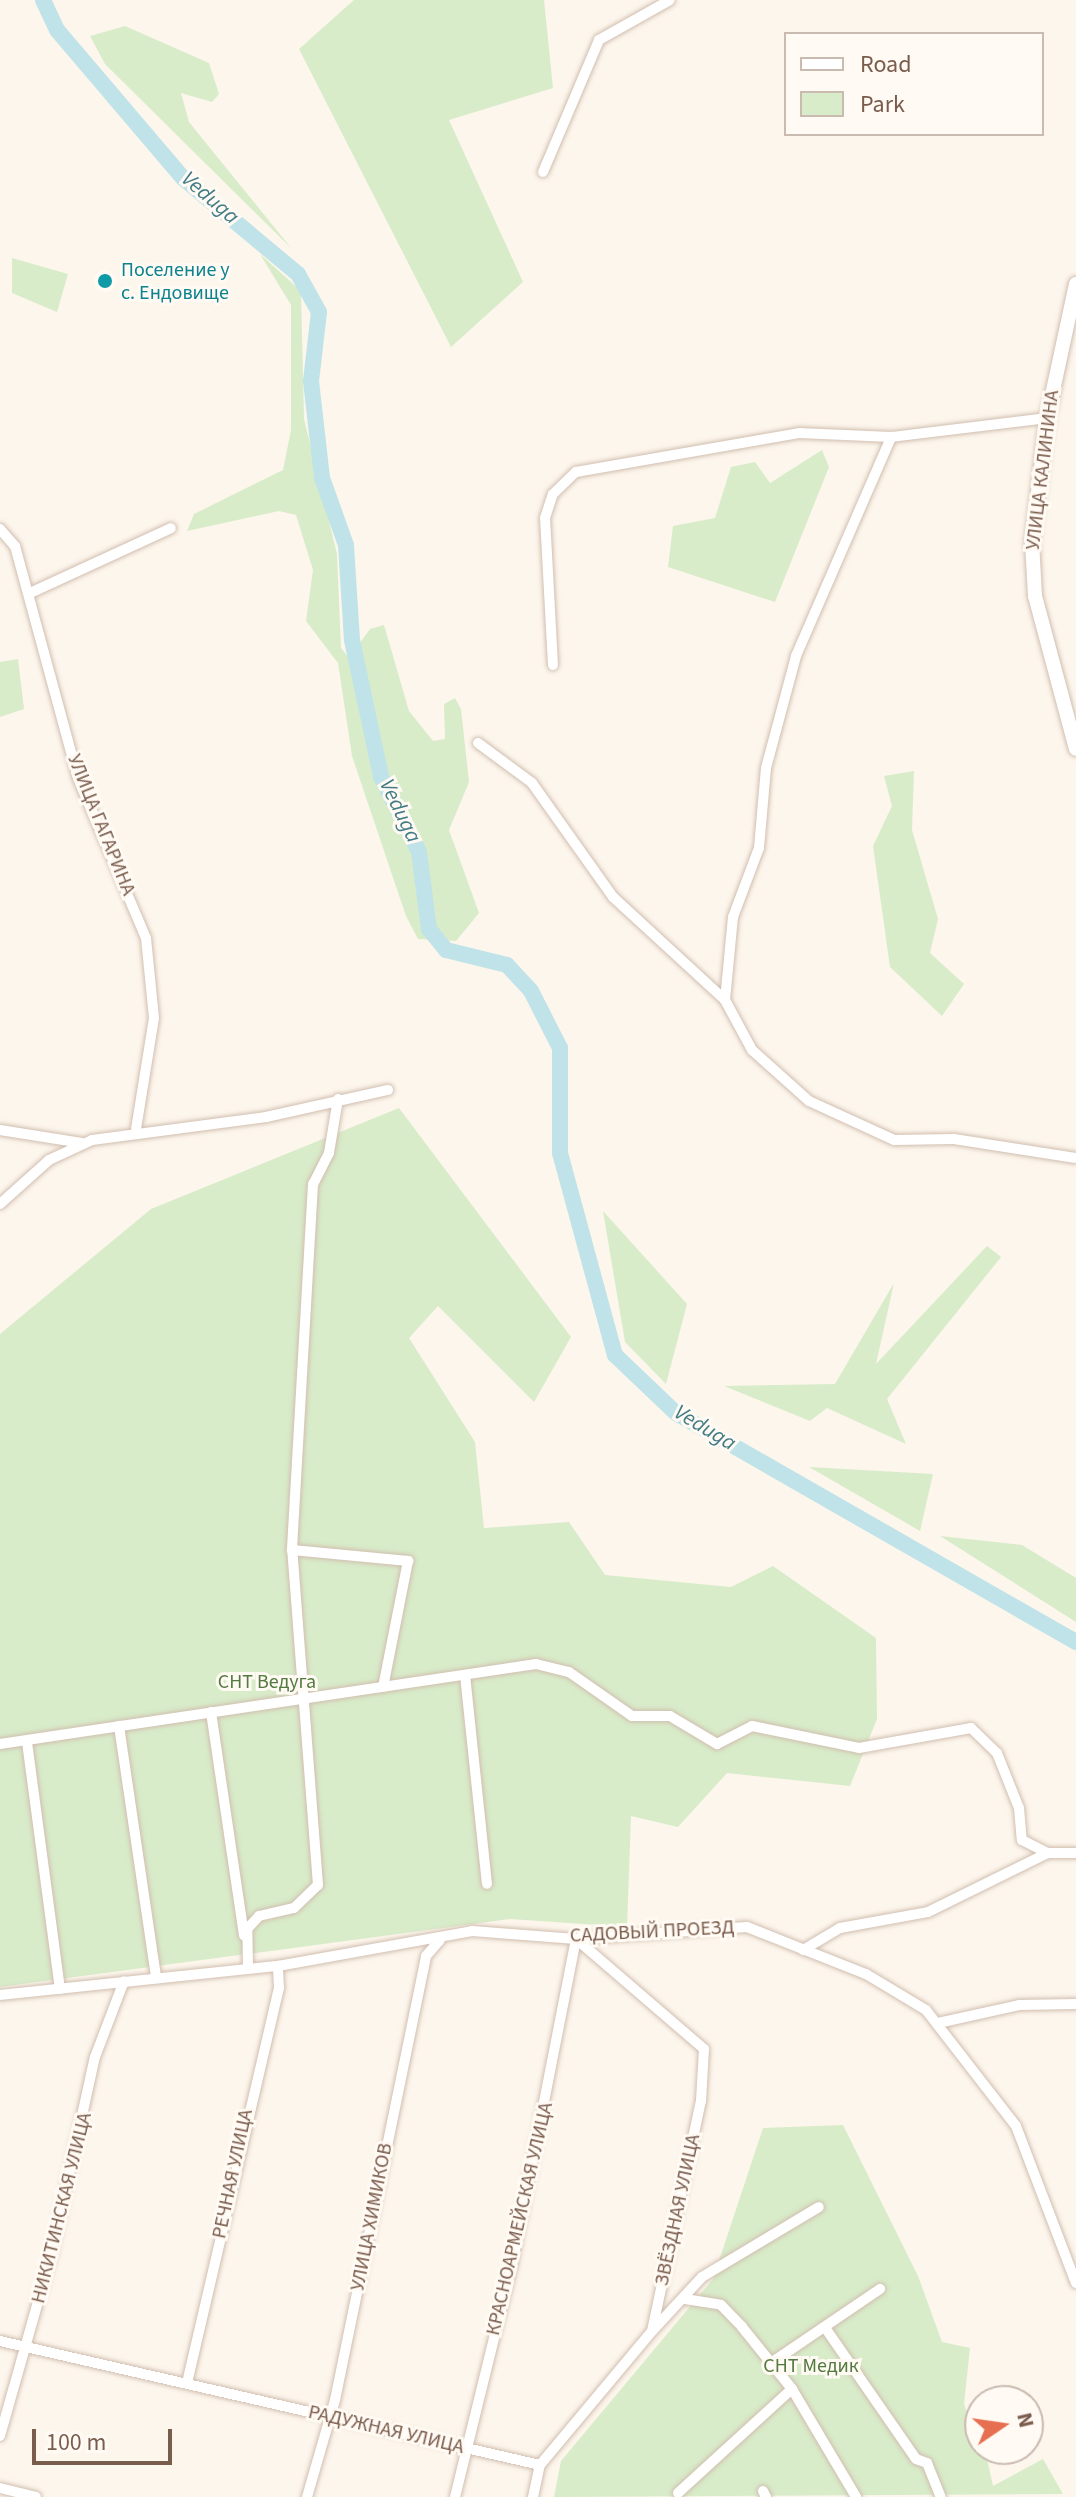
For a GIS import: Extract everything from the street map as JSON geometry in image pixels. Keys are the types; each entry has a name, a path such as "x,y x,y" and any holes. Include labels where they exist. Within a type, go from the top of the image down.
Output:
{"street":[{"path":"543,172 599,40 670,0"},
{"name":"УЛИЦА КАЛИНИНА","path":"1076,284 1047,418 1032,574 1076,749"},
{"path":"553,665 545,518 553,494 576,472 799,433 891,437 1047,418"},
{"path":"725,1000 733,917 759,848 766,768 796,656 891,437"},
{"path":"30,593 171,528"},
{"name":"УЛИЦА ГАГАРИНА","path":"0,529 15,546 30,593 78,778 146,938 154,1018 136,1129"},
{"path":"478,743 532,783 613,897 725,1000 752,1050 780,1080 852,1126 919,1144 954,1139 1076,1158"},
{"path":"0,1204 49,1160 84,1143 136,1129 266,1117 388,1090"},
{"path":"244,1941 259,1916 294,1908 318,1885 299,1699 292,1550 313,1184 329,1153 338,1099"},
{"path":"0,1130 84,1143"},
{"path":"292,1550 408,1561 383,1687"},
{"path":"0,1744 536,1664 560,1670 632,1716 670,1716 717,1744 752,1726 859,1748 971,1728 997,1753 1019,1808 1022,1840 1048,1853 1076,1853"},
{"path":"465,1675 487,1884"},
{"path":"211,1712 248,1968"},
{"path":"119,1726 156,1977"},
{"path":"27,1742 60,1989"},
{"path":"803,1950 840,1928 955,1903 1048,1853"},
{"name":"САДОВЫЙ ПРОЕЗД","path":"0,1995 278,1966 440,1940 472,1931 576,1939 747,1927 905,1993 938,2023 1016,2126 1076,2283"},
{"name":"ЗВЁЗДНАЯ УЛИЦА","path":"533,2497 540,2465 652,2331 690,2162 704,2049 576,1939"},
{"name":"КРАСНОАРМЕЙСКАЯ УЛИЦА","path":"455,2497 513,2260 576,1939"},
{"name":"УЛИЦА ХИМИКОВ","path":"307,2497 328,2418 426,1956 440,1940"},
{"name":"РЕЧНАЯ УЛИЦА","path":"187,2383 279,1988 278,1966"},
{"name":"НИКИТИНСКАЯ УЛИЦА","path":"0,2436 26,2351 95,2057 124,1981"},
{"path":"938,2023 1019,2005 1076,2004"},
{"path":"652,2331 685,2299 702,2277 819,2207"},
{"path":"771,2363 826,2329 880,2289"},
{"path":"685,2299 721,2305 792,2389 856,2497"},
{"path":"826,2329 916,2459 927,2463 941,2497"},
{"name":"РАДУЖНАЯ УЛИЦА","path":"0,2341 26,2351 187,2383 540,2465"},
{"path":"678,2493 792,2389"},
{"path":"0,2488 36,2497"}],"green space":[{"path":"354,0 544,0 553,88 449,120 523,282 451,347 299,49"},
{"path":"125,26 209,63 219,94 212,102 181,93 189,122 291,248 105,64 90,36"},
{"path":"260,254 301,291 304,419 337,554 341,648 349,658 370,629 384,625 409,711 433,741 445,739 444,704 455,698 461,709 469,782 449,830 479,913 456,941 418,939 406,916 352,756 338,663 306,621 313,570 296,515 279,511 187,531 194,514 283,470 291,430 291,305"},
{"path":"12,258 68,274 57,312 12,293"},
{"path":"822,450 829,467 775,602 668,567 673,526 715,518 731,467 755,462 770,483"},
{"path":"18,659 24,709 0,717 0,662"},
{"path":"914,771 912,830 938,919 930,953 964,984 942,1016 890,967 873,846 892,806 884,776"},
{"name":"СНТ Ведуга","path":"399,1108 571,1337 534,1402 438,1306 409,1338 475,1442 484,1528 569,1522 605,1575 731,1587 773,1566 876,1638 877,1719 850,1786 727,1773 678,1827 631,1816 627,1927 510,1919 0,1987 0,1334 151,1209"},
{"path":"603,1211 687,1304 666,1384 625,1342"},
{"path":"987,1246 1001,1257 887,1399 906,1444 827,1408 810,1421 724,1386 835,1384 894,1283 876,1364"},
{"path":"809,1467 933,1474 920,1531"},
{"path":"940,1536 1022,1545 1076,1578 1076,1622"},
{"name":"СНТ Медик","path":"843,2125 918,2276 942,2342 970,2348 964,2385 964,2465 988,2465 993,2486 1032,2465 1044,2465 1044,2461 1063,2494 554,2497 561,2461 713,2279 763,2128"}],"waterway":[{"name":"Veduga","path":"43,0 57,30 183,178 298,274 319,312 311,381 322,478 346,545 352,640 381,777 419,852 429,929 446,950 507,965 531,991 560,1048 560,1153 615,1355 676,1413 1076,1642"}],"place":[{"name":"Поселение у с. Ендовище","path":"105,281"}]}
